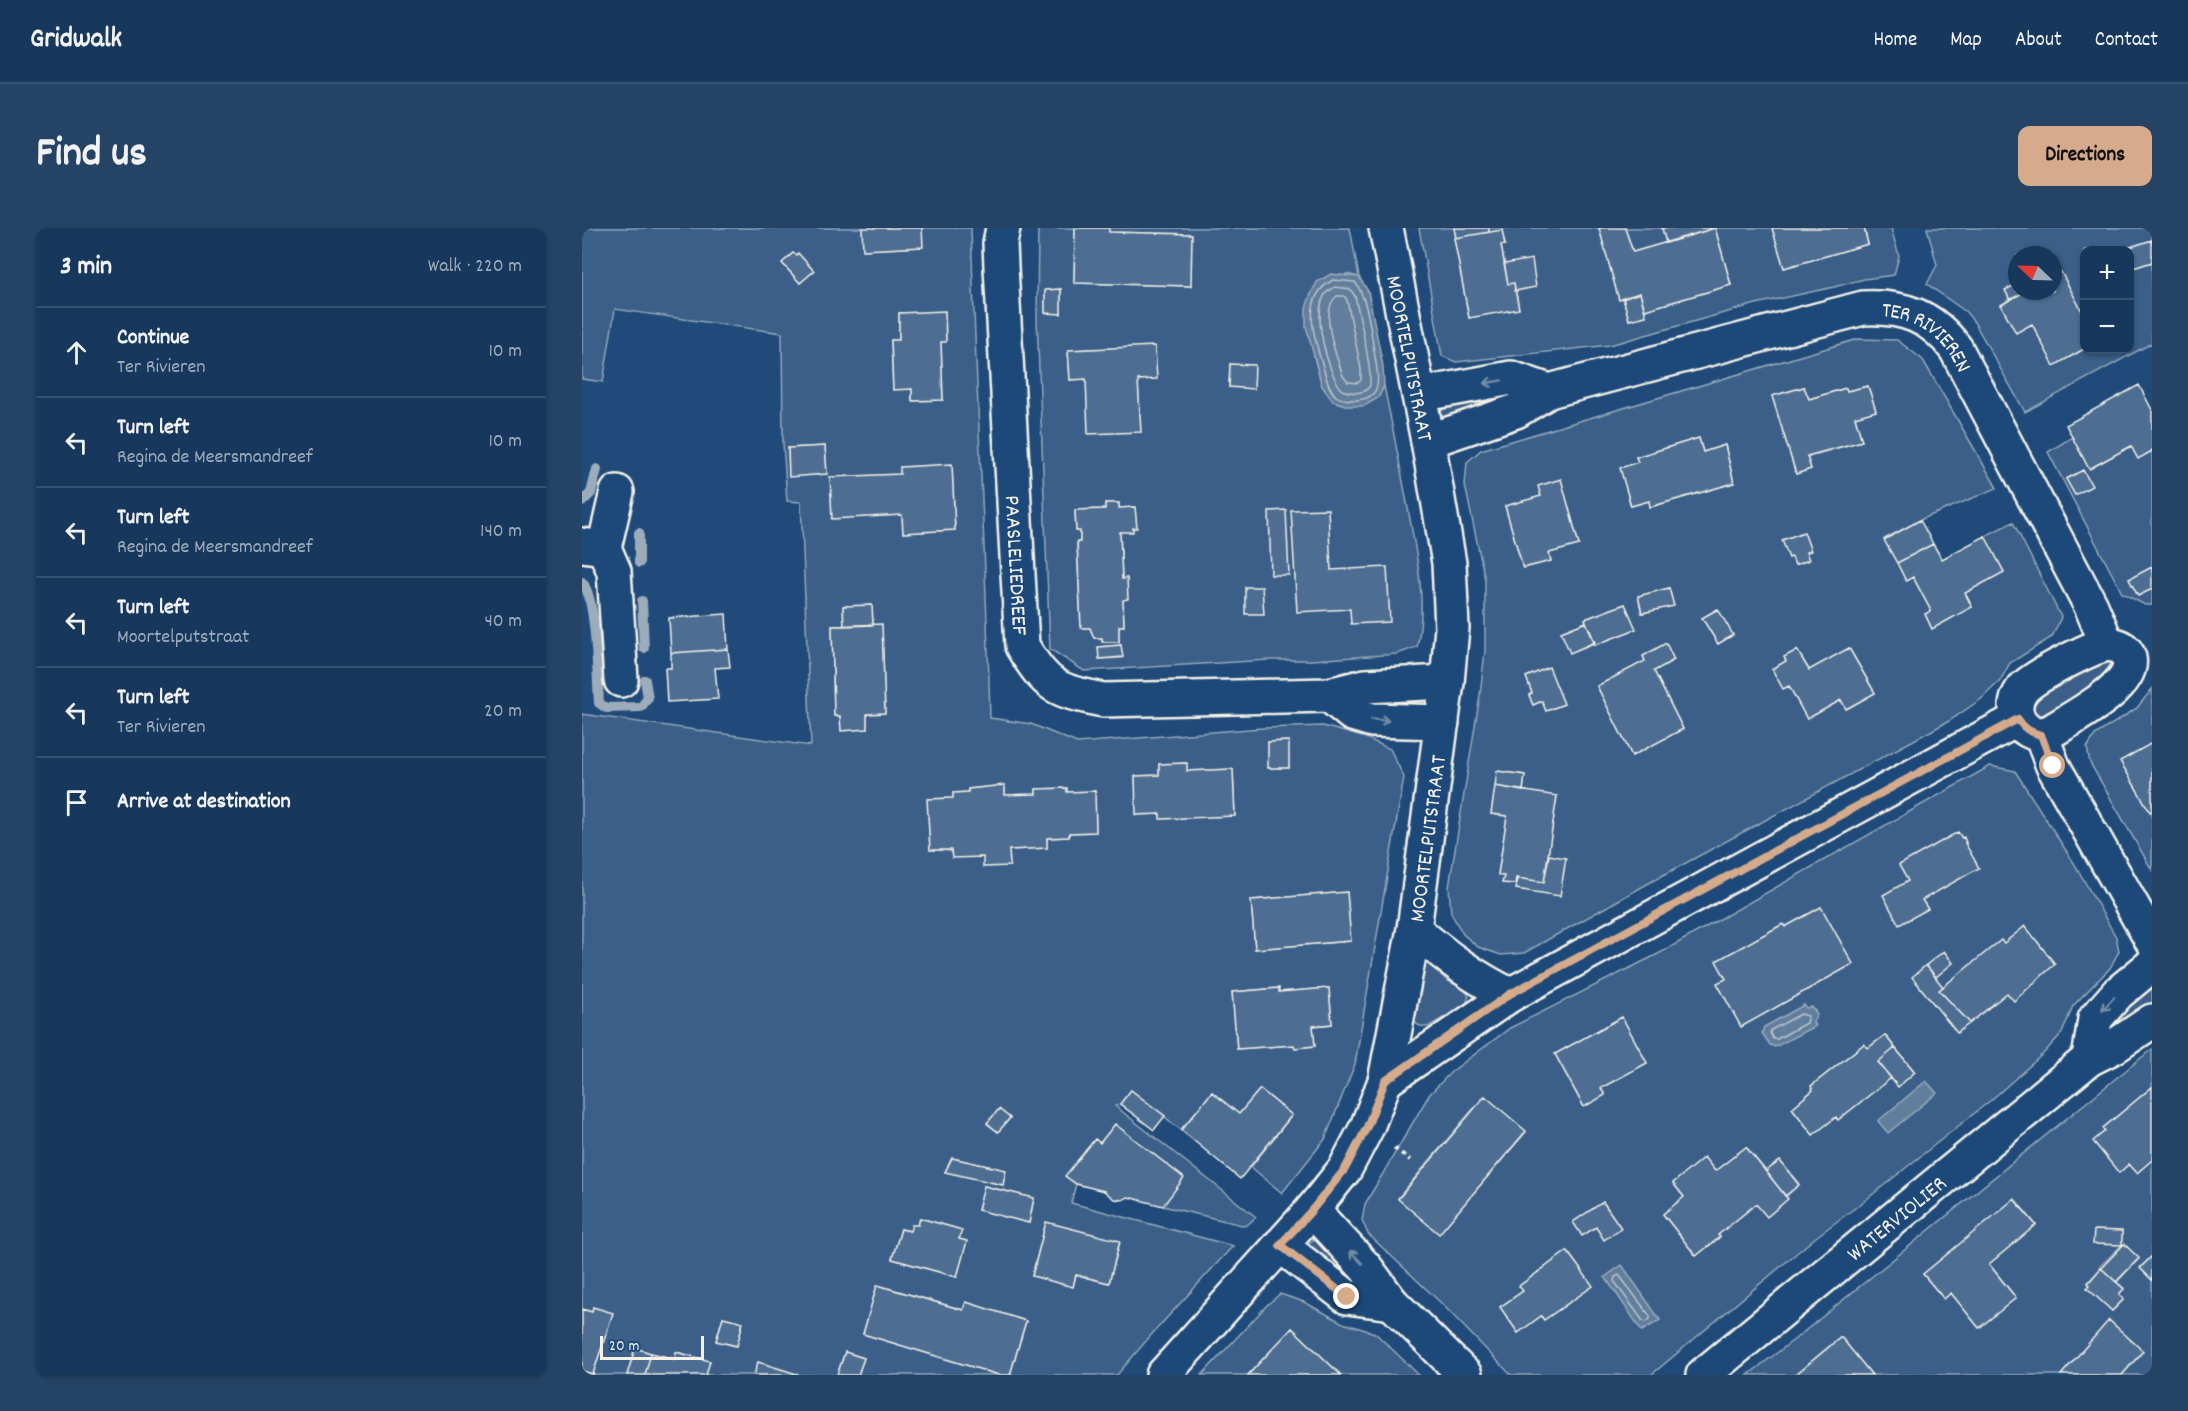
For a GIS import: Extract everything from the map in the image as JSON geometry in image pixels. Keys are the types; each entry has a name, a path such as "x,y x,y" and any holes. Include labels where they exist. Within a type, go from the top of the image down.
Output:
{"street":[{"name":"PAASLELIEDREEF","path":"1003,228 1000,243 1001,267 1022,646 1038,672 1054,687 1103,700 1329,696 1365,686 1447,682"},
{"name":"MOORTELPUTSTRAAT","path":"1163,1375 1312,1210 1345,1169 1367,1127 1385,1081 1414,929 1442,722 1452,628 1449,563 1428,441 1386,228"},
{"name":"TER RIVIEREN","path":"1428,441 1516,411 1549,391 1863,308 1885,307 1906,312 1926,320 1945,334 1956,349 2091,606 2128,645"},
{"path":"1419,395 1510,378 1549,391"},
{"path":"617,492 593,546 614,571 621,680"},
{"path":"1385,1081 1510,994 2030,727 2050,732 2116,689 2125,676 2130,662 2128,645 2086,651 2030,683 2022,690 2015,708 2030,727 2053,766 2152,941"},
{"path":"1329,696 1352,714 1372,720 1442,722"},
{"path":"1414,929 1444,955 1480,980 1510,994"},
{"path":"2089,1059 2095,1019 2118,993 2152,965"},
{"name":"WATERVIOLIER","path":"1703,1375 2089,1059 2115,1046 2152,1021"},
{"path":"1312,1210 1366,1268 1392,1304 1465,1375"},
{"path":"1280,1245 1347,1297 1392,1304"}],"shaded area":[{"path":"582,228 862,228 864,250 922,247 922,228 971,228 990,718 1031,724 1077,743 1262,728 1323,726 1366,738 1390,749 1404,777 1355,1064 1325,1139 1282,1193 1251,1167 1292,1115 1260,1089 1239,1114 1212,1092 1181,1130 1131,1090 1120,1104 1115,1106 1256,1217 1246,1226 1163,1206 1115,1125 1100,1143 1095,1139 1066,1176 1076,1184 1071,1203 1233,1246 1117,1375 1010,1375 1026,1321 966,1303 963,1310 878,1285 863,1334 999,1375 858,1375 864,1358 845,1352 837,1375 706,1375 709,1361 677,1352 675,1359 635,1349 627,1375 582,1375 582,1371 593,1374 612,1314 593,1308 592,1312 582,1309 582,714 811,746 801,502 787,501 783,443 782,333 615,309 603,382 582,379","holes":["793,253 796,255 798,253 814,271 800,283 782,263","945,312 946,341 941,342 943,400 912,401 912,389 893,389 891,340 899,340 899,313","825,446 827,474 789,476 788,448","952,465 955,530 903,533 902,515 832,518 900,474 901,467","872,605 873,625 882,625 885,713 867,714 867,729 841,730 840,716 834,716 832,626 844,626 843,606","1288,741 1289,768 1269,768 1268,742","1186,763 1187,771 1233,769 1235,815 1161,819 1160,814 1137,815 1135,776 1159,775 1159,764","1005,785 1005,795 1036,794 1036,789 1066,788 1067,792 1095,791 1096,832 1069,833 1069,837 1047,838 1047,848 1009,850 1010,865 960,853 930,850 928,799 953,798 953,793","1347,892 1351,941 1255,949 1251,900","1278,988 1279,992 1329,988 1332,1024 1313,1026 1315,1046 1295,1048 1294,1045 1237,1049 1232,992","999,1109 1010,1118 998,1132 987,1124","952,1158 1006,1170 945,1172","985,1186 1034,1198 1029,1223 978,1210","920,1218 962,1230 959,1239 966,1241 957,1277 892,1259 901,1229 910,1231 918,1225","1046,1223 1120,1242 1109,1283 1076,1275 1073,1286 1032,1276","723,1317 743,1322 736,1346 716,1341"]},
{"path":"1038,228 1075,228 1074,283 1190,286 1191,234 1109,232 1109,228 1350,228 1359,277 1346,274 1315,361 1322,386 1333,401 1378,398 1384,386 1418,564 1421,613 1417,647 1397,654 1084,671 1050,649 1037,319","holes":["1061,289 1061,313 1045,313 1045,290","1155,347 1138,380 1140,432 1086,379 1070,380 1068,350","1230,364 1253,388 1229,387","1105,503 1119,503 1119,508 1135,507 1136,527 1120,532 1124,626 1119,626 1119,642 1103,642 1102,638 1094,638 1090,628 1081,628 1077,542 1080,542 1080,531 1076,531 1075,510 1105,509","1121,645 1122,658 1100,659 1098,647"]},
{"path":"1419,228 1454,228 1469,318 1519,309 1514,283 1508,284 1501,246 1505,245 1502,230 1489,232 1489,228 1599,228 1619,299 1623,298 1629,320 1646,316 1645,310 1731,285 1715,228 1772,228 1784,268 1868,244 1864,228 1891,228 1899,256 1894,275 1864,279 1756,304 1610,345 1456,362 1442,356"},
{"path":"1625,228 1662,228 1666,243 1633,252"},
{"path":"1927,228 2152,228 2152,240 2133,246 2080,246 2080,308 2062,274 2062,246 2008,246 2008,300 2001,305 2016,332 2032,324 2054,365 2080,351 2080,354 2132,354 2025,412 1974,322 1966,312 1927,284 1937,265"},
{"path":"2152,262 2152,343 2134,353 2134,268"},
{"path":"1858,339 1897,340 1923,360 1997,488 1920,520 1884,539 1913,577 1931,611 1925,614 1932,629 1972,607 1965,593 2004,572 1985,536 2013,522 2061,617 2052,637 2010,663 2000,681 1980,700 1949,721 1524,953 1501,955 1478,947 1463,934 1451,913 1449,887 1485,651 1485,580 1465,485 1467,462 1481,450","holes":["1868,386 1876,411 1855,417 1862,441 1807,457 1811,469 1796,474 1772,396 1804,387 1809,399 1846,388 1847,391","1699,438 1703,452 1725,445 1734,483 1651,507 1649,501 1631,506 1621,469 1638,462 1636,457","1561,480 1579,545 1549,553 1551,561 1523,568 1505,506 1541,496 1539,486","1669,588 1673,605 1642,613 1638,596","1625,604 1635,629 1570,652 1562,632 1586,622 1585,619","1717,609 1733,635 1718,644 1702,618","1666,644 1674,660 1654,671 1683,729 1632,756 1597,686 1645,661 1643,656","1797,650 1809,670 1875,693 1847,709 1841,700 1807,719 1789,686 1784,657","1549,668 1564,704 1546,711 1542,701 1533,705 1529,695 1532,693 1526,677","1498,771 1525,775 1523,791 1557,796 1544,882 1516,878 1515,884 1503,883 1504,876 1498,874 1507,816 1491,814"]},
{"path":"1500,395 1502,399 1443,419 1441,414 1444,405"},
{"path":"2072,437 2090,469 2131,446 2138,458 2152,451 2152,567 2129,579 2138,596 2152,589 2152,605 2145,605 2122,593 2048,452"},
{"path":"2103,660 2114,666 2108,679 2047,714 2041,715 2035,711 2031,705 2039,694"},
{"path":"2152,689 2152,870 2090,763 2087,748 2095,735 2137,708"},
{"path":"1990,766 2015,771 2074,863 2116,937 2119,951 2110,968 2073,1006 2062,1033 2043,1054 1991,1100 1816,1237 1651,1375 1511,1375 1440,1302 1368,1234 1362,1220 1365,1204 1429,1095 1451,1072 1510,1028 1660,953","holes":["1964,838 1966,843 1922,900 1927,909 1899,865","1821,907 1853,964 1742,1026 1718,983 1726,979 1717,961 1783,924 1785,927","1622,1017 1647,1063 1601,1088 1604,1095 1583,1106 1555,1054","1885,1035 1915,1072 1898,1087 1891,1078 1838,1120 1836,1117 1813,1135 1792,1108 1813,1090 1811,1086 1864,1044 1868,1048","1484,1096 1526,1132 1439,1233 1398,1198","1746,1147 1766,1171 1780,1161 1799,1184 1767,1216 1756,1204 1696,1256 1663,1214 1684,1197 1673,1183 1704,1158 1715,1171","1603,1202 1621,1228 1604,1239 1596,1227 1573,1222","1567,1251 1592,1286 1544,1320 1541,1316 1518,1333 1500,1307 1523,1291 1520,1286"]},
{"path":"1423,961 1428,962 1446,980 1464,989 1469,996 1466,1004 1428,1027 1420,1026 1413,1021 1420,968"},
{"path":"2152,988 2152,1004 2120,1029 2108,1030 2111,1017 2146,990"},
{"path":"2152,1049 2152,1087 2103,1128 2119,1173 2129,1164 2137,1173 2152,1160 2152,1256 2140,1268 2152,1280 2152,1375 2122,1375 2143,1351 2109,1321 2061,1375 1872,1375 1840,1337 1795,1375 1748,1375","holes":["2015,1199 2036,1225 1989,1264 2016,1298 1979,1328 1951,1293 1944,1299 1923,1274","2123,1244 2139,1259 2117,1282 2124,1288 2119,1294 2124,1299 2112,1311 2088,1288 2090,1285 2088,1282 2101,1268 2099,1267"]},
{"path":"1318,1239 1360,1279 1352,1285 1311,1250 1309,1243"},
{"path":"1280,1294 1304,1302 1343,1323 1375,1333 1419,1375 1341,1375 1292,1328 1248,1375 1202,1375"}],"water":[{"path":"1331,274 1359,277 1368,291 1383,366 1384,386 1378,398 1364,406 1348,406 1333,401 1322,386 1306,326 1306,308 1311,294 1317,282"},
{"path":"1804,1005 1806,1008 1812,1007 1817,1014 1813,1022 1815,1026 1775,1047 1770,1045 1762,1033 1764,1027"},
{"path":"1926,1081 1937,1093 1888,1133 1878,1121"},
{"path":"1622,1265 1660,1320 1642,1331 1605,1277"}],"building":[{"path":"862,228 922,228 923,247 863,250"},
{"path":"1075,228 1109,228 1109,232 1192,234 1191,286 1074,283"},
{"path":"1454,228 1489,228 1489,232 1456,238"},
{"path":"1599,228 1625,228 1633,252 1715,228 1731,285 1645,310 1640,293 1619,300"},
{"path":"1662,228 1715,228 1666,243"},
{"path":"1772,228 1864,228 1868,244 1784,268"},
{"path":"1502,230 1505,245 1501,245 1508,284 1514,283 1519,309 1469,318 1454,238"},
{"path":"2152,240 2152,262 2134,268 2133,246"},
{"path":"793,253 796,255 798,253 814,271 800,283 782,263"},
{"path":"1532,259 1536,287 1515,291 1514,283 1508,284 1504,264"},
{"path":"2062,274 2080,308 2080,351 2054,366 2032,324 2016,333 2001,305 2010,300 2062,300"},
{"path":"1061,289 1061,314 1045,313 1045,290"},
{"path":"1640,293 1646,316 1629,320 1623,298"},
{"path":"945,311 946,342 941,342 943,400 912,401 912,389 893,390 891,340 899,340 899,313"},
{"path":"1155,346 1157,379 1138,380 1141,432 1088,434 1086,379 1070,380 1068,350"},
{"path":"1230,364 1255,365 1254,389 1229,387"},
{"path":"2139,385 2152,410 2152,451 2138,459 2131,446 2089,469 2066,425"},
{"path":"1868,386 1876,411 1855,417 1862,441 1807,456 1811,469 1796,474 1772,396 1804,387 1809,399 1846,388 1847,391"},
{"path":"1699,438 1703,452 1725,445 1734,483 1650,507 1649,501 1631,506 1620,468 1638,462 1636,457"},
{"path":"825,446 827,474 789,477 788,448"},
{"path":"952,464 955,530 903,533 902,515 832,519 830,477 900,474 900,467"},
{"path":"2083,470 2092,486 2075,495 2066,479"},
{"path":"1561,479 1579,545 1549,553 1551,561 1523,568 1505,506 1541,496 1538,486"},
{"path":"1105,503 1119,503 1119,508 1135,507 1137,528 1133,528 1133,532 1120,532 1122,579 1127,578 1128,599 1123,600 1124,626 1119,626 1119,642 1102,642 1102,638 1094,638 1090,628 1081,628 1077,542 1080,542 1080,531 1076,531 1075,510 1105,509"},
{"path":"1328,509 1331,570 1387,567 1390,622 1351,624 1350,609 1297,612 1291,510"},
{"path":"1286,510 1289,575 1271,575 1269,511"},
{"path":"1920,520 1933,544 1897,563 1884,540"},
{"path":"1804,532 1811,551 1806,552 1809,560 1795,565 1792,557 1789,558 1782,540"},
{"path":"1985,536 2004,572 1965,593 1972,607 1932,629 1925,614 1931,611 1913,577 1906,581 1897,563 1933,544 1942,559"},
{"path":"2152,567 2152,589 2138,596 2129,579"},
{"path":"1245,587 1262,587 1264,614 1245,614"},
{"path":"1669,588 1674,606 1642,613 1638,596"},
{"path":"1625,604 1636,629 1595,645 1585,619"},
{"path":"872,605 873,625 844,626 843,606"},
{"path":"1718,609 1733,635 1718,644 1702,618"},
{"path":"726,614 728,649 671,653 669,618"},
{"path":"1586,622 1595,642 1570,653 1561,632"},
{"path":"882,624 885,713 867,714 867,729 841,731 840,716 834,716 832,626"},
{"path":"1666,643 1674,660 1654,671 1683,729 1632,756 1597,686 1645,661 1643,656"},
{"path":"1121,645 1123,657 1099,659 1098,647"},
{"path":"1849,648 1875,693 1846,709 1841,700 1807,719 1789,686 1783,689 1772,669 1786,661 1784,657 1797,650 1809,670"},
{"path":"728,649 730,667 715,668 718,699 667,702 665,668 671,668 671,653"},
{"path":"1549,667 1564,704 1546,711 1542,701 1533,705 1529,695 1532,693 1526,677"},
{"path":"1289,741 1289,768 1268,768 1268,742"},
{"path":"2152,743 2152,811 2150,812 2120,761"},
{"path":"1187,763 1187,771 1233,769 1235,816 1160,819 1160,814 1136,815 1135,776 1159,775 1159,764"},
{"path":"1497,771 1525,775 1523,791 1495,786"},
{"path":"1005,785 1005,795 1036,794 1036,789 1067,788 1067,792 1095,791 1096,832 1069,833 1069,837 1047,838 1047,848 1009,850 1010,866 983,867 983,857 952,858 951,850 930,850 927,799 953,798 953,793 968,792 968,789"},
{"path":"1495,786 1557,796 1544,882 1516,878 1515,884 1502,883 1504,876 1498,875 1507,816 1491,814"},
{"path":"1958,832 1962,838 1964,837 1979,868 1922,900 1928,909 1899,925 1883,895 1908,881 1899,865"},
{"path":"1549,855 1566,858 1560,896 1516,889 1517,878 1544,882"},
{"path":"1347,892 1351,941 1255,949 1251,900"},
{"path":"1821,907 1853,964 1741,1027 1717,983 1726,979 1716,961 1783,924 1785,927"},
{"path":"2025,926 2055,964 2014,1001 2007,993 1970,1023 1939,990 2001,940 2004,943"},
{"path":"1944,951 1953,963 1936,977 1926,965"},
{"path":"1926,965 1943,987 1939,990 1970,1023 1957,1033 1912,977"},
{"path":"1279,988 1279,992 1329,988 1332,1024 1313,1026 1315,1046 1295,1048 1294,1045 1237,1049 1232,992"},
{"path":"1622,1017 1647,1063 1601,1088 1605,1095 1584,1107 1555,1054"},
{"path":"1885,1035 1895,1048 1878,1062 1891,1078 1838,1120 1836,1117 1813,1135 1792,1108 1813,1090 1811,1086 1864,1044 1868,1048"},
{"path":"1895,1048 1915,1072 1898,1087 1878,1062"},
{"path":"2152,1087 2152,1160 2137,1173 2129,1164 2119,1173 2093,1141 2105,1131 2103,1128"},
{"path":"1260,1089 1292,1115 1240,1179 1181,1130 1212,1092 1239,1114"},
{"path":"1131,1090 1165,1116 1154,1130 1120,1104"},
{"path":"1485,1096 1526,1131 1439,1234 1398,1199"},
{"path":"999,1109 1010,1118 998,1132 987,1123"},
{"path":"1115,1124 1184,1178 1163,1206 1128,1197 1122,1200 1114,1199 1104,1191 1076,1184 1065,1176 1095,1139 1100,1143"},
{"path":"1746,1147 1788,1199 1767,1217 1756,1204 1696,1256 1663,1214 1684,1197 1673,1183 1704,1157 1715,1171"},
{"path":"952,1158 1006,1170 1003,1185 945,1172"},
{"path":"1780,1161 1799,1185 1785,1196 1766,1171"},
{"path":"984,1186 1034,1198 1029,1223 978,1210"},
{"path":"2014,1199 2036,1225 1989,1264 2016,1298 1979,1328 1951,1293 1944,1299 1923,1274"},
{"path":"1603,1202 1621,1228 1604,1240 1596,1227 1582,1236 1573,1222"},
{"path":"920,1218 962,1230 959,1239 967,1241 957,1277 892,1259 901,1229 910,1231 912,1225 918,1225"},
{"path":"1046,1222 1120,1241 1109,1283 1076,1275 1073,1287 1032,1276"},
{"path":"2094,1230 2122,1231 2122,1245 2093,1244"},
{"path":"2124,1244 2139,1258 2116,1282 2101,1268"},
{"path":"1567,1251 1593,1286 1544,1320 1541,1316 1518,1333 1500,1307 1523,1291 1519,1286"},
{"path":"2152,1256 2152,1280 2140,1268"},
{"path":"2101,1268 2124,1289 2119,1294 2124,1299 2112,1311 2087,1288 2090,1285 2088,1283"},
{"path":"877,1285 963,1310 966,1302 1026,1321 1010,1375 999,1375 863,1334"},
{"path":"593,1307 613,1313 593,1374 582,1371 582,1309 592,1312"},
{"path":"723,1317 743,1322 737,1346 716,1341"},
{"path":"2109,1320 2143,1351 2122,1375 2061,1375"},
{"path":"1292,1328 1341,1375 1248,1375"},
{"path":"1841,1337 1872,1375 1795,1375"},
{"path":"635,1348 651,1353 645,1375 627,1375"},
{"path":"676,1352 710,1361 706,1375 645,1375 651,1353 675,1359"},
{"path":"845,1352 864,1358 858,1375 837,1375"},
{"path":"758,1362 800,1375 754,1375"}],"waterway":[{"path":"582,502 591,493 597,469"},
{"path":"639,533 639,563"},
{"path":"582,582 591,604 599,703 606,708 641,707 648,698 645,680"},
{"path":"642,601 644,648"}],"route":[{"path":"1347,1297 1280,1245 1345,1169 1367,1127 1385,1081 1510,994 2018,719 2031,733 2041,735 2053,766"}]}
